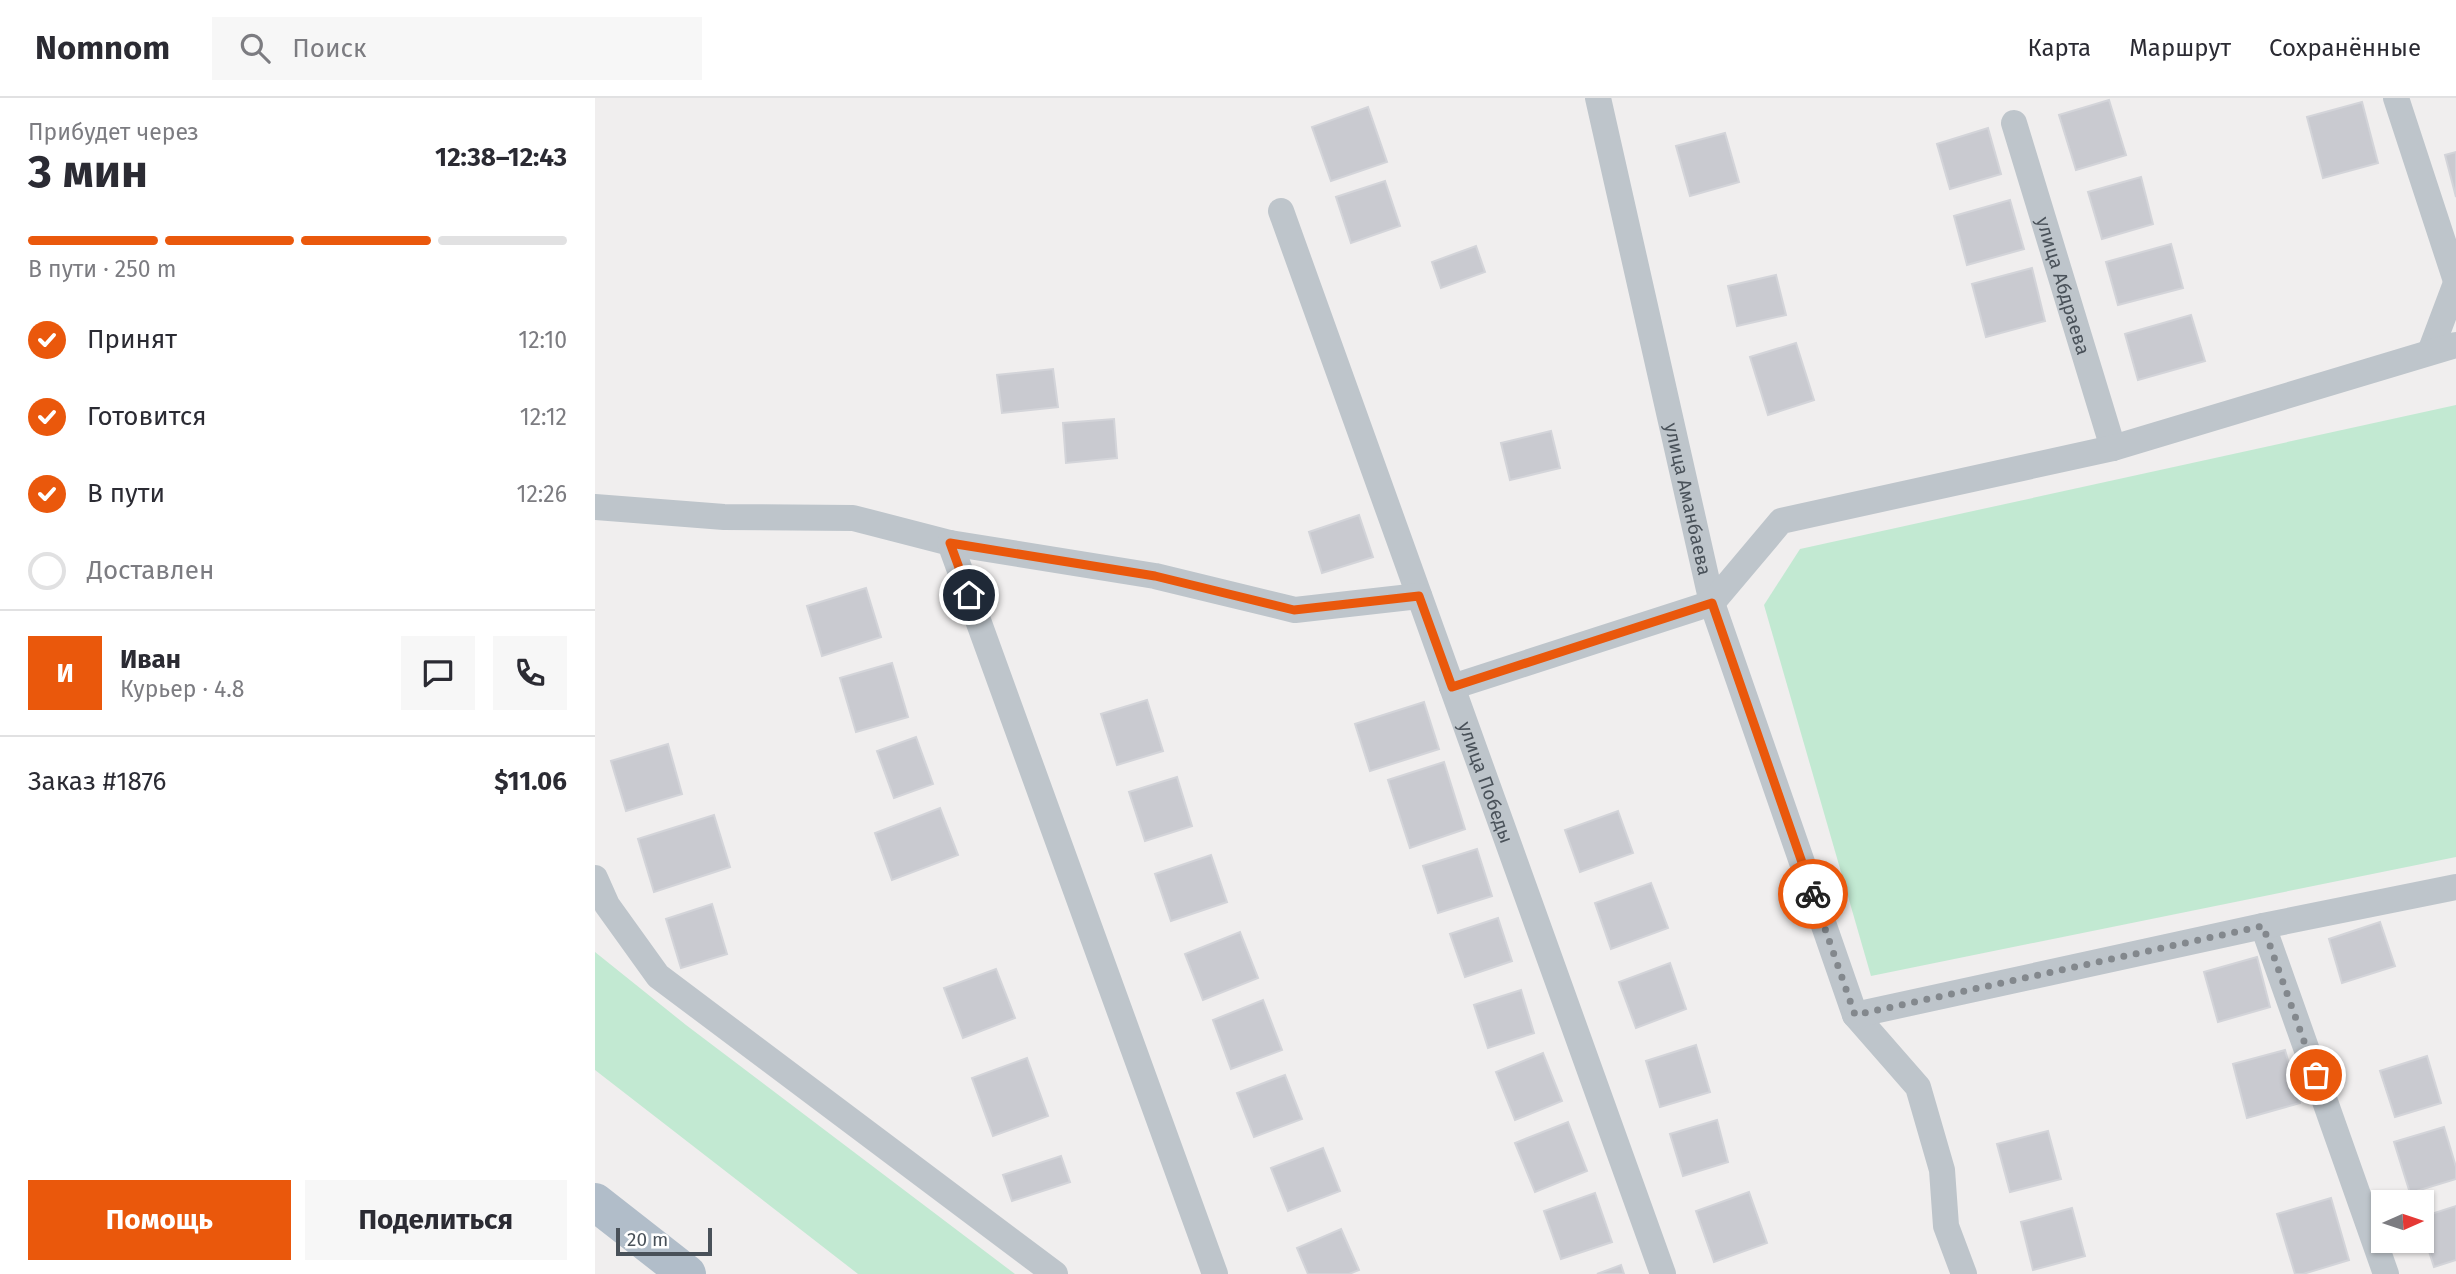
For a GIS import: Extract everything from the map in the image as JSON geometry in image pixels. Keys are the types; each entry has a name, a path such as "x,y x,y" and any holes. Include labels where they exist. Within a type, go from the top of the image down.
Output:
{"main road":[{"path":"595,1202 687,1274"}],"street":[{"name":"улица Аманбаева","path":"1598,98 1712,603 1855,1015 1918,1087 1942,1170 1946,1226 1964,1274"},
{"path":"2396,98 2456,282 2430,352"},
{"name":"улица Абдраева","path":"2014,123 2113,448"},
{"name":"улица Победы","path":"1281,211 1663,1274"},
{"path":"1452,687 1712,603 1781,521 2113,448 2456,345"},
{"path":"595,507 724,517 853,518 950,543 1155,576 1294,610 1419,596"},
{"path":"950,543 1215,1274"},
{"path":"595,878 607,905 658,976 1055,1274"},
{"path":"1855,1015 2456,887"},
{"path":"2263,926 2386,1274"}],"green space":[{"path":"2456,405 2456,857 1871,976 1764,605 1800,549"},
{"path":"595,952 686,1025 1015,1274 858,1274 595,1070"}],"building":[{"path":"2109,100 2126,155 2076,170 2059,115"},
{"path":"2362,102 2378,163 2323,178 2307,117"},
{"path":"1368,107 1387,162 1331,181 1312,127"},
{"path":"1988,128 2001,174 1950,189 1937,144"},
{"path":"1725,133 1739,182 1690,196 1676,146"},
{"path":"2456,152 2456,197 2445,155"},
{"path":"2141,177 2153,224 2102,239 2088,192"},
{"path":"1385,181 1400,226 1351,243 1336,197"},
{"path":"2010,200 2024,249 1967,265 1954,216"},
{"path":"2171,244 2183,288 2118,305 2106,262"},
{"path":"1476,246 1485,272 1441,288 1432,262"},
{"path":"2032,268 2045,321 1986,337 1972,284"},
{"path":"1776,275 1786,315 1737,326 1728,286"},
{"path":"2191,315 2205,361 2138,380 2125,334"},
{"path":"1796,343 1814,400 1768,415 1750,357"},
{"path":"1053,369 1058,407 1002,413 997,375"},
{"path":"1114,419 1117,458 1066,463 1063,423"},
{"path":"1551,431 1560,468 1510,480 1501,443"},
{"path":"1359,515 1373,557 1322,573 1309,532"},
{"path":"866,588 881,637 822,656 807,606"},
{"path":"892,663 908,717 856,732 840,678"},
{"path":"1147,700 1163,751 1117,765 1101,714"},
{"path":"1424,702 1439,749 1370,771 1355,724"},
{"path":"916,737 933,784 894,798 877,751"},
{"path":"668,744 682,794 626,811 611,761"},
{"path":"1444,762 1465,829 1410,848 1388,780"},
{"path":"1177,777 1192,826 1145,841 1129,792"},
{"path":"940,808 958,855 892,880 875,833"},
{"path":"1618,811 1633,853 1580,872 1565,830"},
{"path":"714,815 730,867 654,892 638,839"},
{"path":"1477,849 1492,896 1438,913 1423,866"},
{"path":"1211,855 1227,902 1171,921 1155,874"},
{"path":"1651,883 1668,928 1611,949 1595,903"},
{"path":"712,904 727,954 681,968 666,919"},
{"path":"1498,918 1512,961 1465,977 1450,934"},
{"path":"2380,922 2395,966 2342,983 2329,939"},
{"path":"1240,932 1258,978 1203,1000 1185,954"},
{"path":"2257,957 2270,1007 2218,1022 2204,972"},
{"path":"1670,963 1686,1009 1636,1028 1619,982"},
{"path":"996,969 1015,1018 963,1038 944,988"},
{"path":"1521,990 1534,1033 1488,1048 1474,1005"},
{"path":"1263,1000 1282,1050 1231,1069 1213,1020"},
{"path":"1696,1045 1710,1092 1660,1107 1646,1061"},
{"path":"2285,1050 2300,1103 2247,1118 2233,1064"},
{"path":"1543,1053 1562,1101 1515,1120 1496,1072"},
{"path":"2427,1056 2441,1103 2395,1117 2380,1071"},
{"path":"1027,1058 1048,1116 993,1136 972,1078"},
{"path":"1285,1075 1302,1119 1254,1137 1237,1093"},
{"path":"1717,1120 1728,1162 1683,1176 1670,1134"},
{"path":"1568,1122 1587,1171 1535,1192 1515,1143"},
{"path":"2444,1127 2456,1167 2456,1179 2420,1190 2409,1190 2394,1142"},
{"path":"2048,1131 2061,1179 2010,1192 1997,1144"},
{"path":"1323,1148 1340,1191 1288,1211 1271,1168"},
{"path":"1061,1156 1070,1182 1012,1201 1003,1175"},
{"path":"1749,1192 1767,1243 1714,1262 1696,1211"},
{"path":"1595,1193 1612,1242 1561,1259 1544,1211"},
{"path":"2331,1198 2349,1260 2295,1274 2277,1214"},
{"path":"2456,1206 2456,1260 2434,1267 2430,1253 2434,1253 2434,1213"},
{"path":"2072,1208 2085,1256 2033,1270 2021,1222"},
{"path":"1341,1229 1359,1270 1349,1274 1308,1274 1297,1248"},
{"path":"1621,1265 1624,1274 1597,1274"}],"way so far":[{"path":"1813,894 1855,1015 2263,926 2316,1075"}],"route":[{"path":"969,595 950,543 1155,576 1294,610 1419,596 1452,687 1712,603 1813,894"}]}
